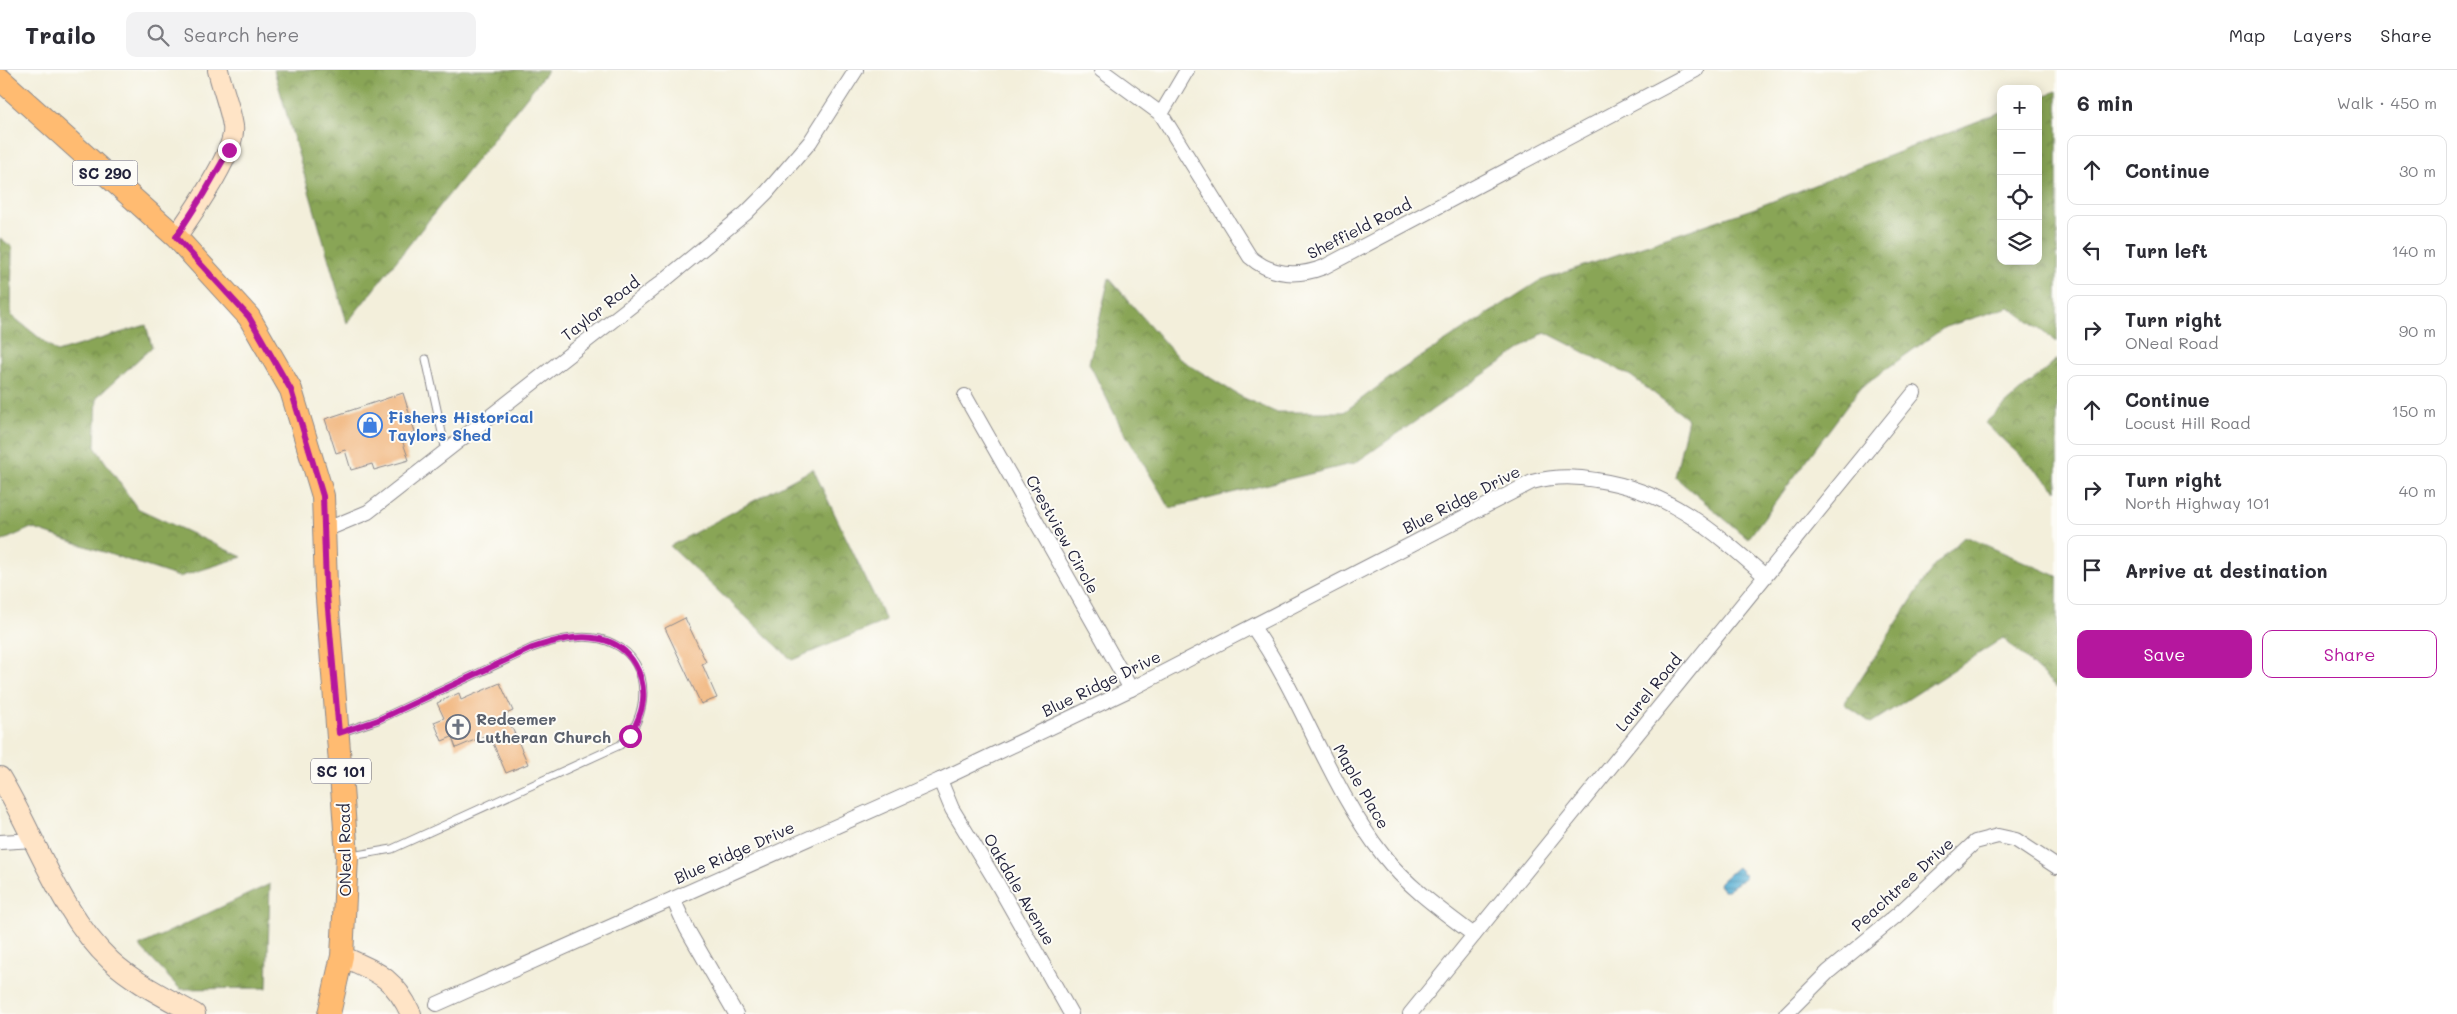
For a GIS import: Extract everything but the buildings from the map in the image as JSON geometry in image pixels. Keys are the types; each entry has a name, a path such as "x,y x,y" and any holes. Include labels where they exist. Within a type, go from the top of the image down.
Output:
{"main road":[{"name":"SC 290","path":"0,79 176,237"},
{"name":"SC 101","path":"176,237 249,317 291,390 323,496 325,530"},
{"name":"ONeal Road","path":"325,530 326,586 339,733 347,857 342,956"},
{"name":"SC 101","path":"329,1014 342,956"}],"street":[{"path":"176,237 229,150 234,128 218,70"},
{"name":"Taylor Road","path":"325,530 368,512 746,213 790,168 810,142 856,70"},
{"name":"Sheffield Road","path":"1101,70 1161,114 1250,257 1258,264 1273,271 1300,274 1311,272 1334,262 1696,70"},
{"path":"1161,114 1187,70"},
{"name":"Laurel Road","path":"1410,1014 1914,393"},
{"name":"Crestview Circle","path":"966,396 1131,689"},
{"name":"Blue Ridge Drive","path":"436,1004 940,780 1131,689 1515,489 1532,482 1555,477 1575,477 1613,482 1657,496 1690,516 1765,576"},
{"name":"Maple Place","path":"1253,627 1273,655 1326,761 1370,837 1398,872 1474,935"},
{"path":"0,777 63,896 93,942 112,962 134,978 195,1014"},
{"name":"Oakdale Avenue","path":"940,780 952,809 1072,1014"},
{"name":"Peachtree Drive","path":"1786,1014 1828,972 1897,915 1976,842 1998,836 2016,840 2057,867"},
{"path":"0,842 35,840"},
{"path":"673,899 687,928 736,1014"},
{"path":"342,956 386,979 402,994 411,1014"}],"lane":[{"path":"426,359 446,450"},
{"path":"339,733 378,720 532,648 554,641 584,638 600,639 616,644 628,655 639,670 643,686 643,706 638,722 630,736 620,745 392,849 347,857"}],"green space":[{"path":"274,70 548,70 347,323"},
{"path":"2057,91 2057,342 2009,307 1945,327 1861,387 1748,539 1675,477 1688,419 1631,376 1545,332 1355,463 1170,508 1120,425 1089,363 1109,278 1178,358 1240,396 1275,412 1344,412 1399,371 1539,281 1755,208 1997,114 1997,265 2042,265 2042,97"},
{"path":"0,238 12,247 11,315 57,352 146,325 152,347 97,397 95,447 137,508 242,557 179,577 31,528 0,542"},
{"path":"2057,359 2057,490 1985,423"},
{"path":"813,469 886,621 792,660 670,546"},
{"path":"1965,536 2057,576 2057,688 2003,638 1871,723 1844,704 1933,567"},
{"path":"270,884 267,988 180,989 139,946"}],"water":[{"path":"1737,867 1745,875 1745,878 1727,890 1723,890 1719,885 1720,882"}],"place":[{"name":"Fishers Historical Taylors Shed","path":"370,425"},
{"name":"Redeemer Lutheran Church","path":"458,727"}],"route":[{"path":"229,150 176,237 249,317 291,390 323,496 326,586 339,733 378,720 532,648 554,641 576,638 600,639 616,644 628,655 639,670 643,686 643,706 638,722 630,736"}]}
